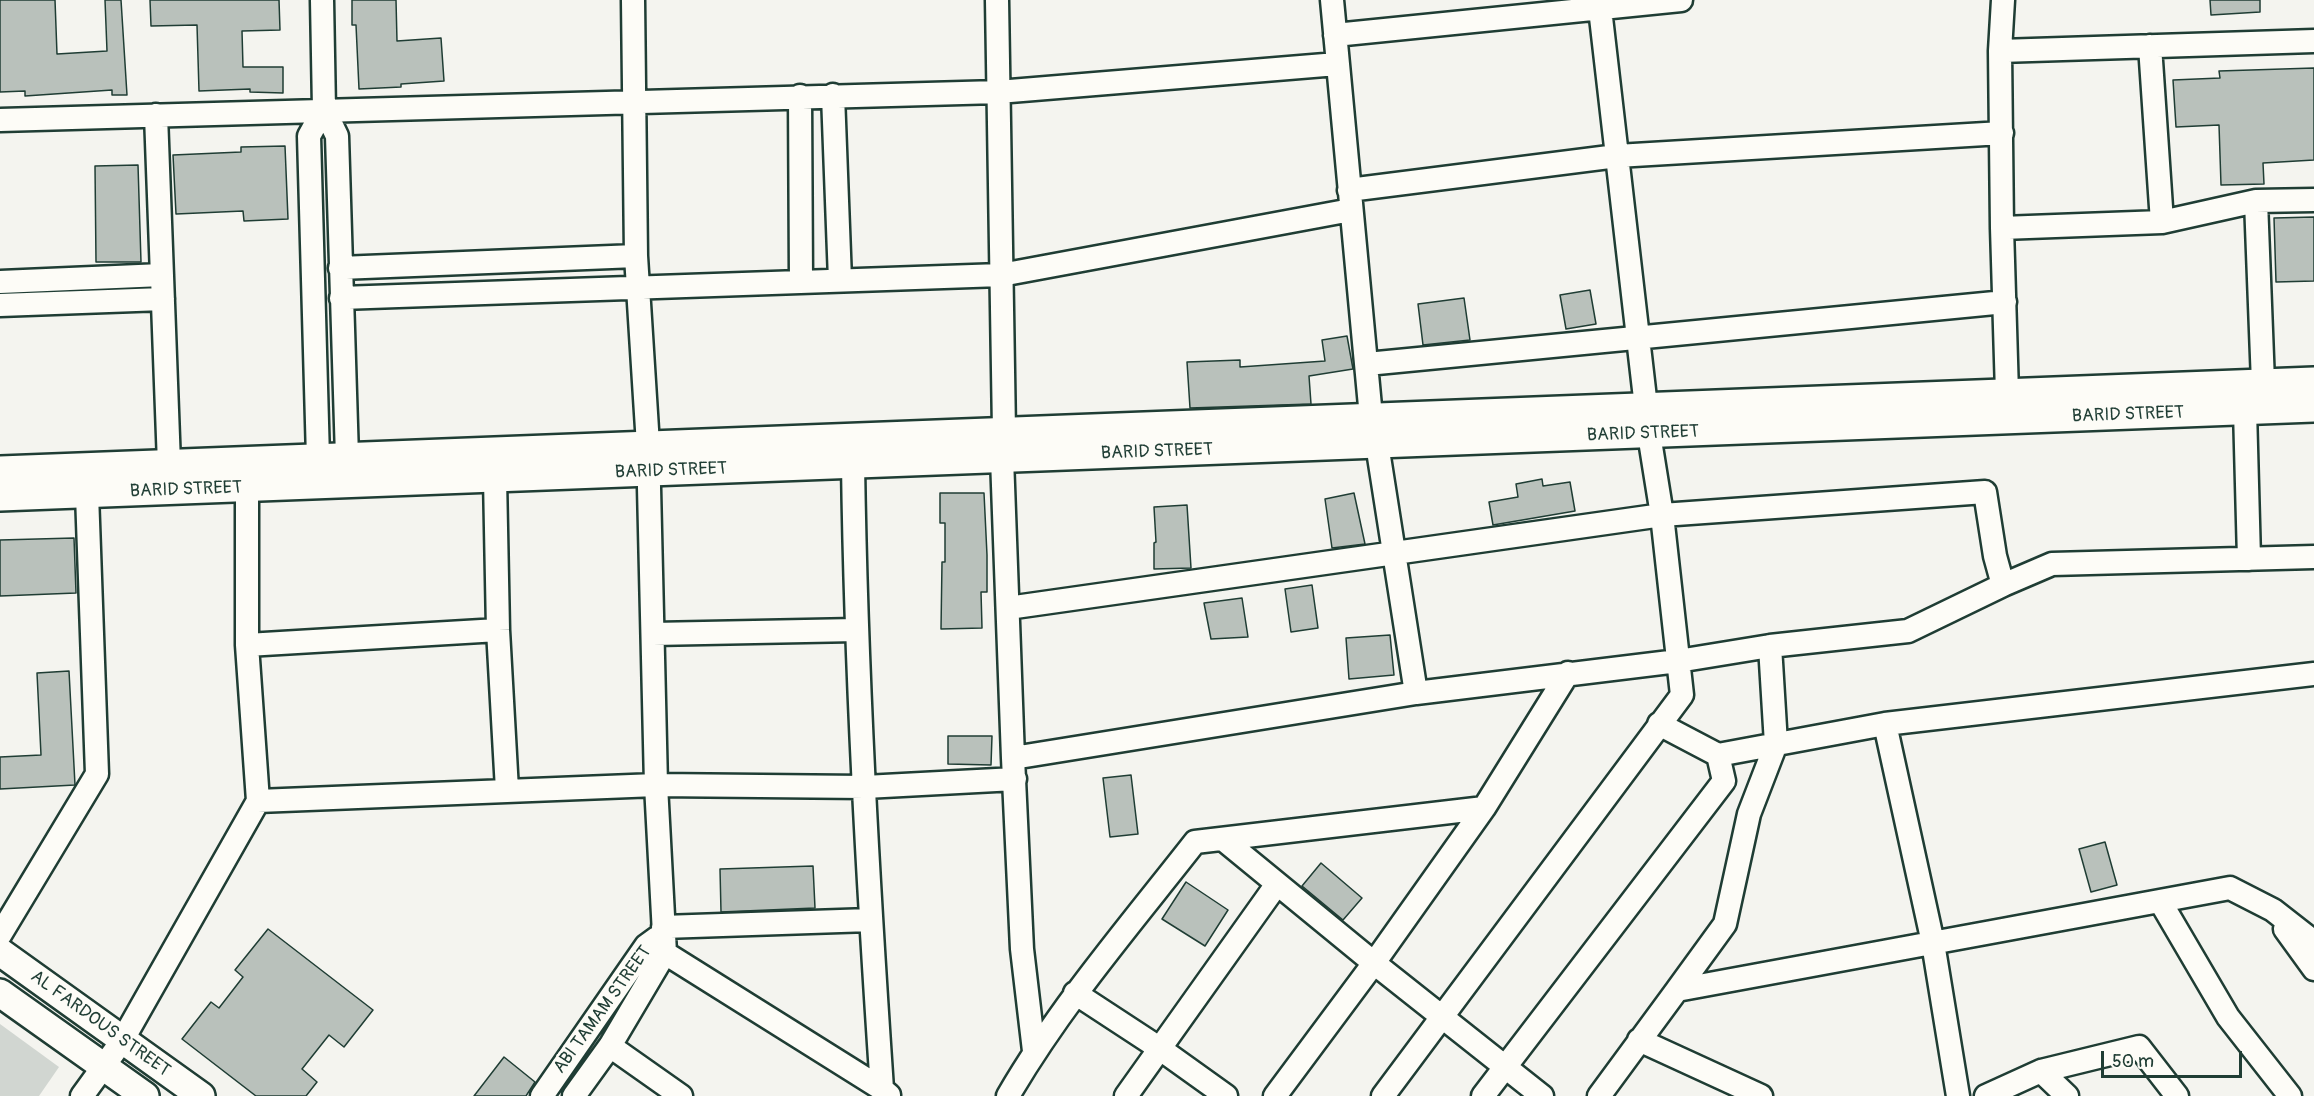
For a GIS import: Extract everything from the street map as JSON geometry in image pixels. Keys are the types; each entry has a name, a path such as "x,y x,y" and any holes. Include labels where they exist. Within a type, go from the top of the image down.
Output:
{"main road":[{"name":"BARID STREET","path":"0,470 2314,381"},
{"name":"BARID STREET","path":"0,497 2314,408"},
{"name":"AL FARDOUS STREET","path":"0,952 201,1096"},
{"name":"AL FARDOUS STREET","path":"0,993 145,1096"}],"street":[{"path":"322,0 324,110 337,136 346,457"},
{"path":"633,0 636,256 649,472 659,940"},
{"path":"997,0 1004,431 1002,458 1022,950 1034,1051"},
{"path":"1332,0 1371,417"},
{"path":"1335,35 1599,4 1681,0"},
{"path":"2003,0 2000,51 2007,393 2003,420"},
{"path":"1599,4 1646,407"},
{"path":"2000,51 2314,41"},
{"path":"2150,46 2162,222"},
{"path":"0,120 998,92 1337,64"},
{"path":"833,95 840,280"},
{"path":"800,96 801,281"},
{"path":"318,458 309,136 324,110"},
{"path":"156,115 169,464"},
{"path":"341,298 1001,275 1350,200 1617,156 2002,133"},
{"path":"2002,228 2162,222 2256,201 2314,200"},
{"path":"2256,201 2263,383"},
{"path":"340,268 636,256"},
{"path":"0,282 162,275"},
{"path":"0,305 163,299"},
{"path":"1367,364 2005,302"},
{"path":"2245,410 2249,559"},
{"path":"1383,1096 1682,695 1662,515 1649,434"},
{"path":"1377,444 1392,553 1416,693"},
{"path":"81,1096 122,1041 258,801 247,645 247,487 242,461"},
{"path":"853,464 856,630 870,920 886,1092"},
{"path":"495,478 498,630 507,790"},
{"path":"1008,608 1662,515 1985,492 1995,556 2003,585"},
{"path":"0,935 97,774 87,494"},
{"path":"258,801 656,785 865,787 1014,768 1416,693 1678,661 1770,646 1908,631 2052,564 2314,557"},
{"path":"247,645 498,630"},
{"path":"653,634 856,630"},
{"path":"1599,1096 1725,924 1749,814 1776,744 1770,646"},
{"path":"1275,1096 1374,963 1484,808 1568,673"},
{"path":"1659,724 1718,755 1885,724 2314,674"},
{"path":"1885,724 1933,943 1958,1096"},
{"path":"1483,1096 1724,781 1718,755"},
{"path":"1008,1096 1034,1051 1075,993 1195,842 1484,808"},
{"path":"1224,840 1542,1096"},
{"path":"1126,1096 1277,884"},
{"path":"1677,990 2230,888 2272,910 2314,942"},
{"path":"2160,901 2228,1017 2290,1096"},
{"path":"2272,910 2314,968"},
{"path":"659,940 870,920"},
{"path":"659,940 886,1092"},
{"name":"ABI TAMAM STREET","path":"574,1096 609,1046 659,940"},
{"name":"ABI TAMAM STREET","path":"542,1096 659,940"},
{"path":"1075,993 1159,1048 1226,1096"},
{"path":"1639,1040 1761,1096"},
{"path":"609,1046 681,1096"},
{"path":"1986,1096 2041,1071 2139,1047 2177,1096"},
{"path":"2041,1071 2067,1096"}],"shaded area":[{"path":"0,1024 59,1067 39,1096 0,1096"}],"building":[{"path":"0,0 55,0 57,54 107,51 105,0 121,0 127,95 112,95 112,90 25,96 25,91 0,92"},
{"path":"150,0 279,0 280,30 242,31 243,67 283,67 283,93 250,92 250,89 199,91 197,25 151,26"},
{"path":"352,0 396,0 397,41 441,38 444,81 401,84 401,87 359,89 356,25 352,25"},
{"path":"2210,0 2260,0 2260,12 2211,15"},
{"path":"2314,68 2314,160 2263,163 2264,184 2221,185 2219,125 2176,127 2173,80 2220,78 2219,71"},
{"path":"285,146 288,219 244,221 243,211 176,214 173,155 241,152 241,147"},
{"path":"138,165 141,262 96,262 95,166"},
{"path":"2314,217 2314,281 2276,282 2274,218"},
{"path":"1590,290 1596,324 1566,329 1560,295"},
{"path":"1464,298 1470,340 1423,345 1418,304"},
{"path":"1347,336 1353,369 1309,376 1311,404 1190,408 1187,362 1240,360 1240,367 1325,361 1322,340"},
{"path":"1542,479 1543,486 1570,482 1575,511 1493,525 1489,502 1518,497 1516,484"},
{"path":"940,493 984,493 987,592 981,592 982,628 941,629 945,523 940,523"},
{"path":"1354,493 1365,544 1332,548 1325,499"},
{"path":"1187,505 1191,568 1154,569 1154,543 1156,542 1154,507"},
{"path":"74,538 76,593 0,596 0,540"},
{"path":"1312,585 1318,628 1291,632 1285,589"},
{"path":"1242,598 1248,637 1211,639 1204,603"},
{"path":"1390,635 1394,675 1349,679 1346,638"},
{"path":"69,671 75,785 0,789 0,757 41,755 37,673"},
{"path":"948,736 992,736 991,765 948,764"},
{"path":"1131,775 1138,834 1110,837 1103,778"},
{"path":"2105,842 2117,885 2091,892 2079,849"},
{"path":"1321,863 1362,898 1343,920 1302,886"},
{"path":"813,866 815,908 721,912 720,869"},
{"path":"1186,882 1228,910 1205,946 1162,919"},
{"path":"268,929 373,1010 344,1047 329,1035 302,1069 317,1082 306,1096 256,1096 182,1039 211,1002 219,1008 243,977 235,970"},
{"path":"504,1057 535,1082 526,1096 474,1096"}]}
